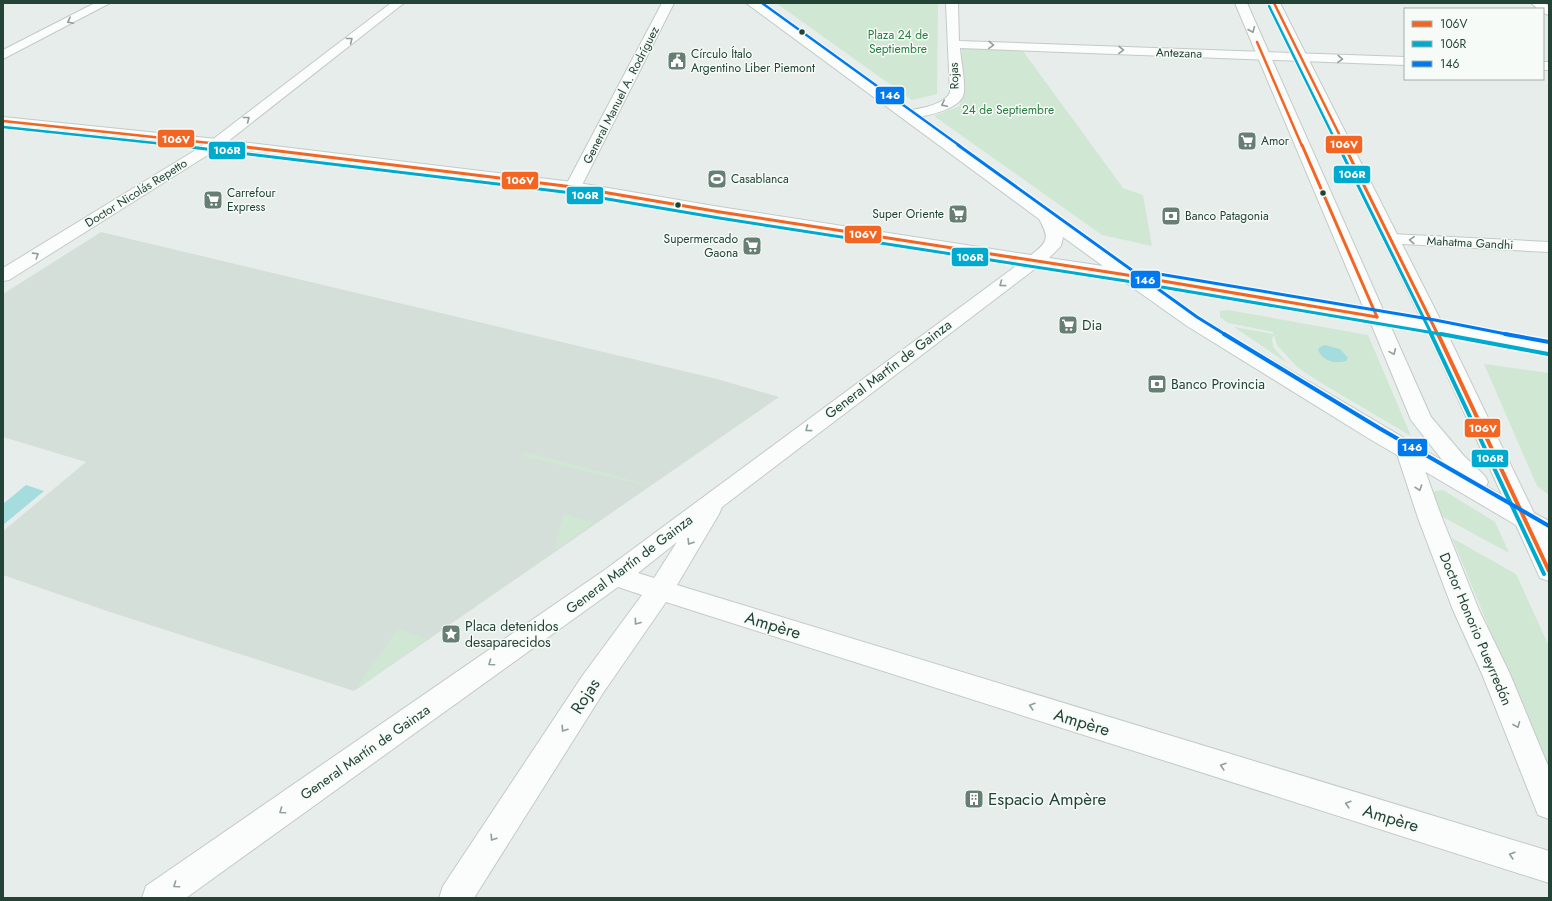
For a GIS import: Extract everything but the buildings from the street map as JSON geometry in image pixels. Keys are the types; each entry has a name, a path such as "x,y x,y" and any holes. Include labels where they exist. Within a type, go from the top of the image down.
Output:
{"main road":[{"path":"3,55 104,3"},
{"name":"Doctor Nicolás Repetto","path":"3,276 217,143 398,3"},
{"name":"General Manuel A. Rodríguez","path":"573,187 668,3"},
{"path":"752,3 1194,322 1407,451 1549,533"},
{"name":"Rojas","path":"908,115 940,107 952,101 956,93 952,44 952,3"},
{"path":"1241,3 1422,420 1456,462 1484,489 1524,519 1549,526"},
{"path":"1274,3 1434,326 1549,571"},
{"name":"Antezana","path":"952,44 1404,61"},
{"path":"3,121 217,143 573,187 720,212 1127,275 1434,326 1549,348"},
{"name":"General Martín de Gainza","path":"158,898 615,576 718,497 1034,261 1051,247 1056,237 1044,213"},
{"name":"Mahatma Gandhi","path":"1391,239 1549,247"},
{"name":"Doctor Honorio Pueyrredón","path":"1407,451 1430,518 1466,610 1496,674 1549,804"},
{"name":"Rojas","path":"455,898 593,684 660,590 718,497"},
{"name":"Ampère","path":"615,576 1549,867"}],"shaded area":[{"path":"101,232 717,379 779,397 354,691 107,611 3,575 3,531 86,462 3,437 3,294"}],"green space":[{"name":"Plaza 24 de Septiembre","path":"776,3 938,3 937,94 912,100"},
{"name":"24 de Septiembre","path":"962,48 1023,51 1123,188 1143,195 1152,246 1102,235 934,116 960,106"},
{"path":"1228,310 1368,335 1411,436 1297,367 1277,345 1274,335 1272,339 1273,347 1287,363 1234,327 1273,334 1273,332 1228,323 1220,317 1220,311"},
{"path":"1484,364 1549,373 1549,495 1537,486"},
{"path":"525,452 649,485 647,486 522,456"},
{"path":"1443,490 1495,522 1509,553 1441,516 1433,495 1435,491"},
{"path":"564,514 594,523 555,550"},
{"path":"1452,538 1516,574 1549,646 1549,773"},
{"path":"398,629 427,639 354,691"}],"water":[{"path":"1325,345 1340,349 1348,358 1346,361 1338,362 1326,359 1318,350 1320,347"},
{"path":"26,485 44,491 3,525 3,504"}],"transit line":[{"name":"146","path":"762,3 1197,317 1379,428 1549,526"},
{"name":"106V","path":"1274,3 1451,360 1549,571"},
{"name":"106R","path":"1269,6 1446,363 1544,574"},
{"name":"106V","path":"1257,42 1377,317"},
{"name":"106V","path":"3,121 217,143 573,187 720,212 1127,275 1377,317"},
{"name":"106R","path":"3,127 216,149 572,193 719,218 1126,281 1433,332 1548,354"},
{"name":"146","path":"1141,271 1435,320 1549,342"}],"place":[{"name":"Círculo Ítalo Argentino Liber Piemont","path":"677,61"},
{"name":"Amor","path":"1247,141"},
{"name":"Casablanca","path":"717,179"},
{"name":"Carrefour Express","path":"213,200"},
{"name":"Super Oriente","path":"958,214"},
{"name":"Banco Patagonia","path":"1171,216"},
{"name":"Supermercado Gaona","path":"752,246"},
{"name":"Dia","path":"1068,325"},
{"name":"Banco Provincia","path":"1157,384"},
{"name":"Placa detenidos desaparecidos","path":"451,634"},
{"name":"Espacio Ampère","path":"974,799"}]}
